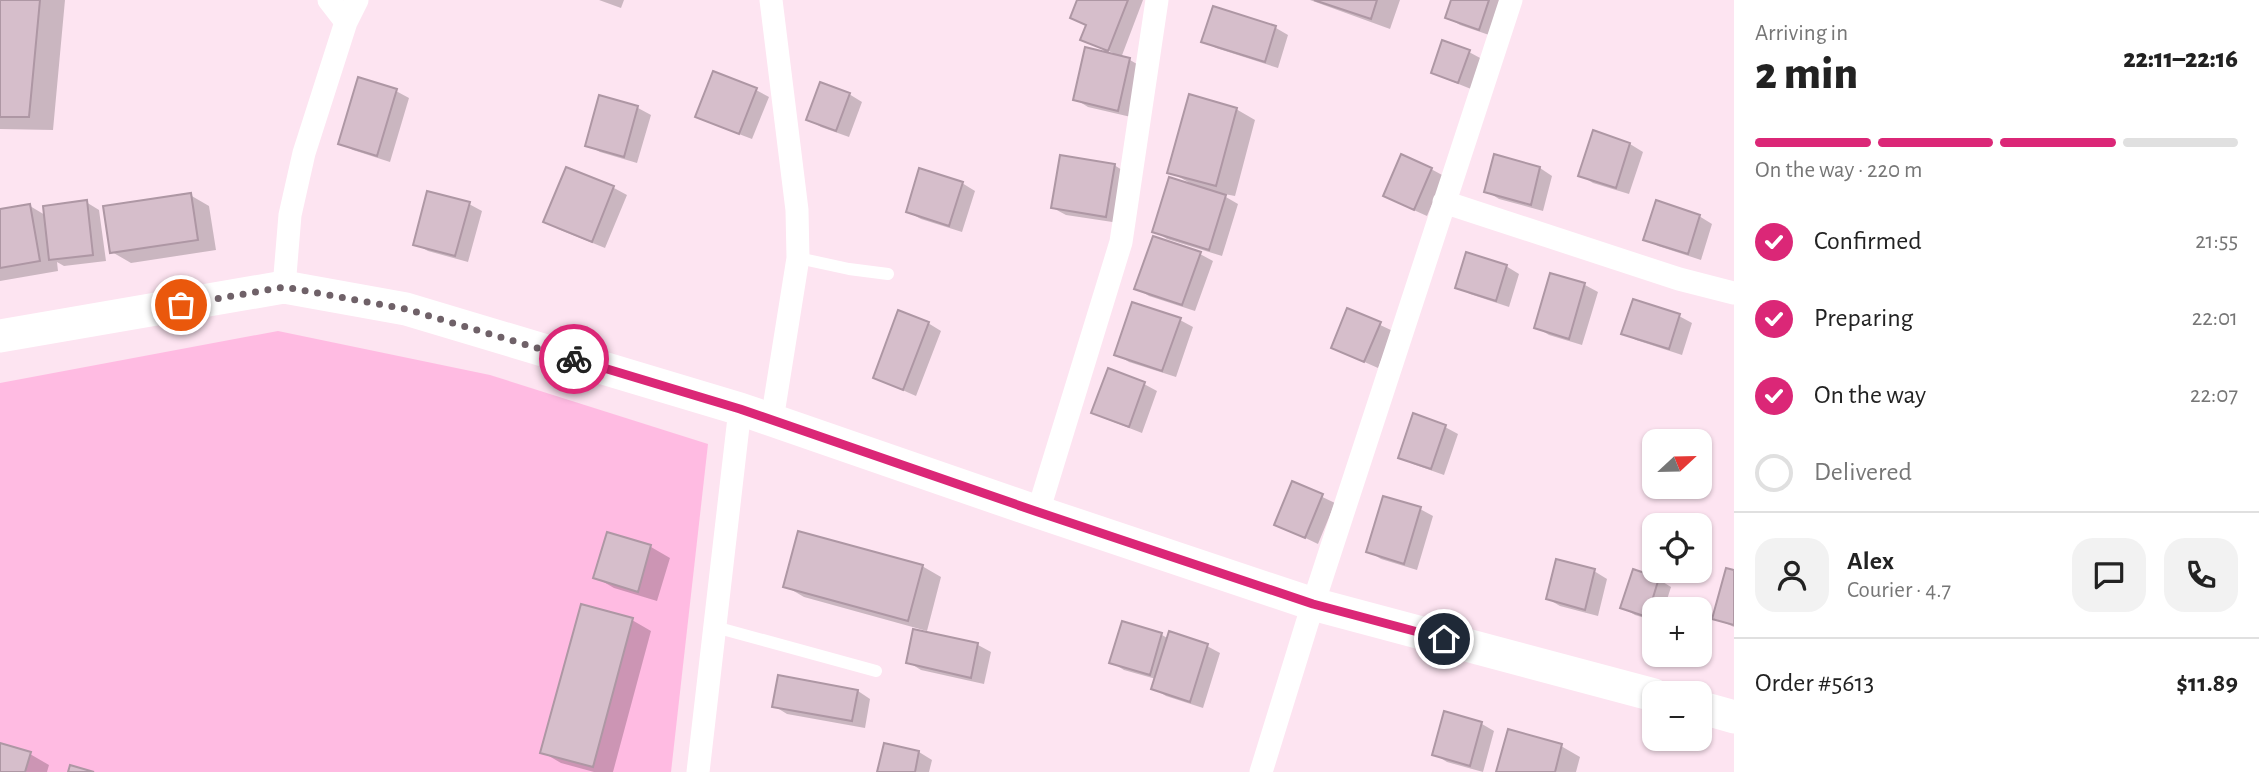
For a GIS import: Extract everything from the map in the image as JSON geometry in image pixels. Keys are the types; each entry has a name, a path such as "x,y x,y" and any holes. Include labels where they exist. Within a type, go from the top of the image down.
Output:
{"main road":[{"path":"0,335 284,287 406,309 740,409 1313,604 1642,692"},
{"path":"1712,711 1734,717"}],"street":[{"path":"329,0 346,22"},
{"path":"284,287 290,215 303,153 346,22 357,0"},
{"path":"771,0 797,210 798,258 772,420"},
{"path":"1038,512 1121,242 1157,0"},
{"path":"1261,772 1313,604 1511,0"},
{"path":"1444,202 1679,279 1734,293"},
{"path":"698,772 740,409"}],"lane":[{"path":"798,258 849,270 888,274"},
{"path":"715,627 876,671"}],"shaded area":[{"path":"278,331 490,375 708,444 671,772 0,772 0,383"}],"building":[{"path":"0,0 40,0 29,117 0,117"},
{"path":"1077,0 1128,0 1108,51 1080,40 1086,25 1070,18"},
{"path":"1314,0 1377,0 1371,19"},
{"path":"1451,0 1489,0 1479,30 1445,18"},
{"path":"1213,6 1276,26 1265,62 1201,42"},
{"path":"1442,40 1470,50 1458,83 1431,73"},
{"path":"1085,47 1130,58 1118,111 1073,100"},
{"path":"713,71 757,88 739,134 695,117"},
{"path":"358,77 397,89 377,156 338,144"},
{"path":"820,82 850,93 836,131 806,120"},
{"path":"1189,94 1237,108 1216,186 1167,173"},
{"path":"599,95 638,106 624,157 585,146"},
{"path":"1593,130 1630,143 1616,188 1578,176"},
{"path":"1401,154 1432,168 1414,210 1383,196"},
{"path":"1494,154 1540,167 1531,205 1484,192"},
{"path":"1060,155 1115,164 1106,217 1051,208"},
{"path":"566,167 614,186 592,242 543,222"},
{"path":"919,168 963,182 949,226 906,212"},
{"path":"1169,177 1226,195 1209,250 1152,232"},
{"path":"427,191 470,202 455,256 413,245"},
{"path":"191,193 198,240 110,253 103,206"},
{"path":"87,200 93,255 49,260 43,206"},
{"path":"1656,200 1700,215 1688,254 1643,240"},
{"path":"30,204 40,261 0,268 0,209"},
{"path":"1153,236 1201,252 1182,305 1134,289"},
{"path":"1466,252 1507,265 1496,301 1455,288"},
{"path":"1550,273 1585,283 1569,339 1534,328"},
{"path":"1633,299 1680,314 1669,349 1621,334"},
{"path":"1132,302 1181,318 1162,371 1114,355"},
{"path":"1347,308 1381,322 1364,362 1331,348"},
{"path":"898,310 929,322 903,390 873,378"},
{"path":"1108,368 1145,382 1129,427 1091,413"},
{"path":"1413,413 1446,425 1431,469 1398,458"},
{"path":"1292,481 1323,494 1305,538 1274,525"},
{"path":"1383,496 1421,507 1404,564 1366,552"},
{"path":"798,531 923,565 908,621 783,587"},
{"path":"607,532 651,545 638,592 593,578"},
{"path":"1556,559 1595,569 1585,610 1546,599"},
{"path":"1726,568 1734,570 1734,625 1712,619"},
{"path":"1633,569 1642,572 1642,583 1657,583 1653,597 1642,597 1642,615 1620,608"},
{"path":"581,604 633,618 593,767 540,753"},
{"path":"1122,621 1162,633 1150,675 1109,663"},
{"path":"913,629 978,643 971,678 906,663"},
{"path":"1169,631 1208,644 1190,702 1151,689"},
{"path":"778,675 858,690 852,721 772,707"},
{"path":"1444,711 1482,722 1470,766 1432,755"},
{"path":"1508,729 1562,744 1555,772 1496,772"},
{"path":"0,743 31,752 25,772 0,772"},
{"path":"884,743 919,751 915,772 877,772"},
{"path":"70,765 94,772 68,772"}],"way so far":[{"path":"181,305 284,287 406,309 574,359"}],"route":[{"path":"574,359 740,409 1313,604 1444,639"}]}
